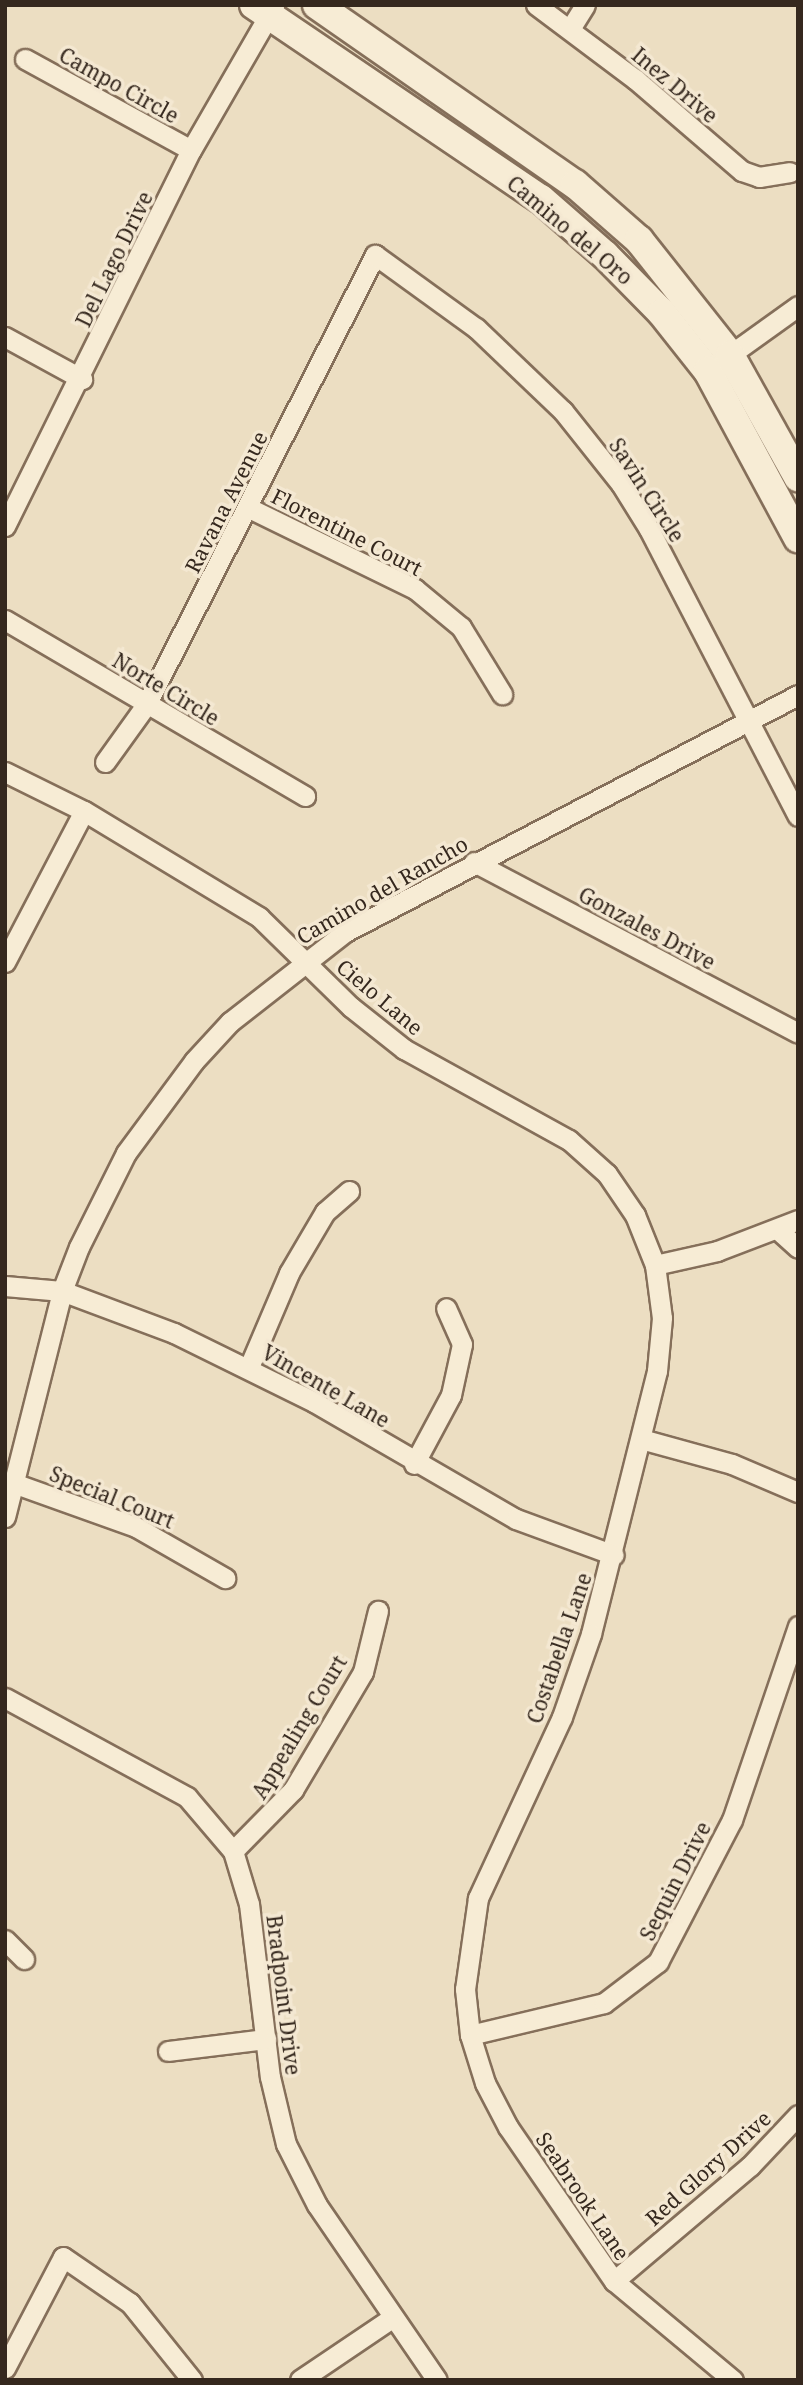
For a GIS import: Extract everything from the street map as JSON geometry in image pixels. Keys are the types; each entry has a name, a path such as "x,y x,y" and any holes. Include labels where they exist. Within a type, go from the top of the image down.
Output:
{"street":[{"name":"Camino del Oro","path":"317,5 575,184 639,240 798,477"},
{"name":"Inez Drive","path":"536,5 569,29 742,172 759,177 790,172"},
{"path":"569,29 585,5"},
{"name":"Camino del Oro","path":"265,8 541,200 719,363 798,538"},
{"name":"Del Lago Drive","path":"5,526 82,379 191,150 265,8"},
{"name":"Campo Circle","path":"25,59 191,150"},
{"name":"Ravana Avenue","path":"106,762 146,705 249,508 375,255"},
{"name":"Savin Circle","path":"375,255 476,328 563,411 649,529 798,816"},
{"path":"719,363 798,306"},
{"path":"5,337 82,379"},
{"name":"Florentine Court","path":"249,508 415,589 461,627 502,694"},
{"name":"Norte Circle","path":"5,620 305,796"},
{"name":"Camino del Rancho","path":"5,1517 16,1484 62,1291 126,1153 194,1061 303,960 474,862 798,695"},
{"name":"Cielo Lane","path":"5,772 84,811 259,917 303,960 404,1049 569,1140 607,1174 635,1215 655,1265"},
{"path":"5,962 84,811"},
{"name":"Gonzales Drive","path":"474,862 798,1033"},
{"path":"249,1367 289,1273 326,1212 349,1191"},
{"path":"655,1265 777,1229 798,1220"},
{"path":"777,1229 798,1248"},
{"name":"Costabella Lane","path":"470,2035 465,1989 478,1898 562,1717 614,1555 641,1438 662,1318 655,1265"},
{"name":"Vincente Lane","path":"5,1286 62,1291 249,1367 414,1464 516,1519 614,1555"},
{"path":"414,1464 451,1395 463,1344 446,1308"},
{"path":"641,1438 732,1464 798,1492"},
{"name":"Special Court","path":"16,1484 136,1527 225,1578"},
{"name":"Appealing Court","path":"233,1851 293,1790 363,1672 378,1611"},
{"name":"Sequin Drive","path":"470,2035 604,2003 659,1962 732,1820 798,1626"},
{"name":"Bradpoint Drive","path":"5,1698 187,1797 233,1851 249,1904 265,2039 286,2144 317,2205 436,2380"},
{"path":"5,1940 24,1959"},
{"name":"Seabrook Lane","path":"470,2035 485,2083 509,2127 614,2281 733,2380"},
{"path":"168,2051 265,2039"},
{"name":"Red Glory Drive","path":"614,2281 750,2166 798,2115"},
{"path":"5,2368 63,2257 130,2303 192,2380"},
{"path":"300,2380 392,2318"}]}
